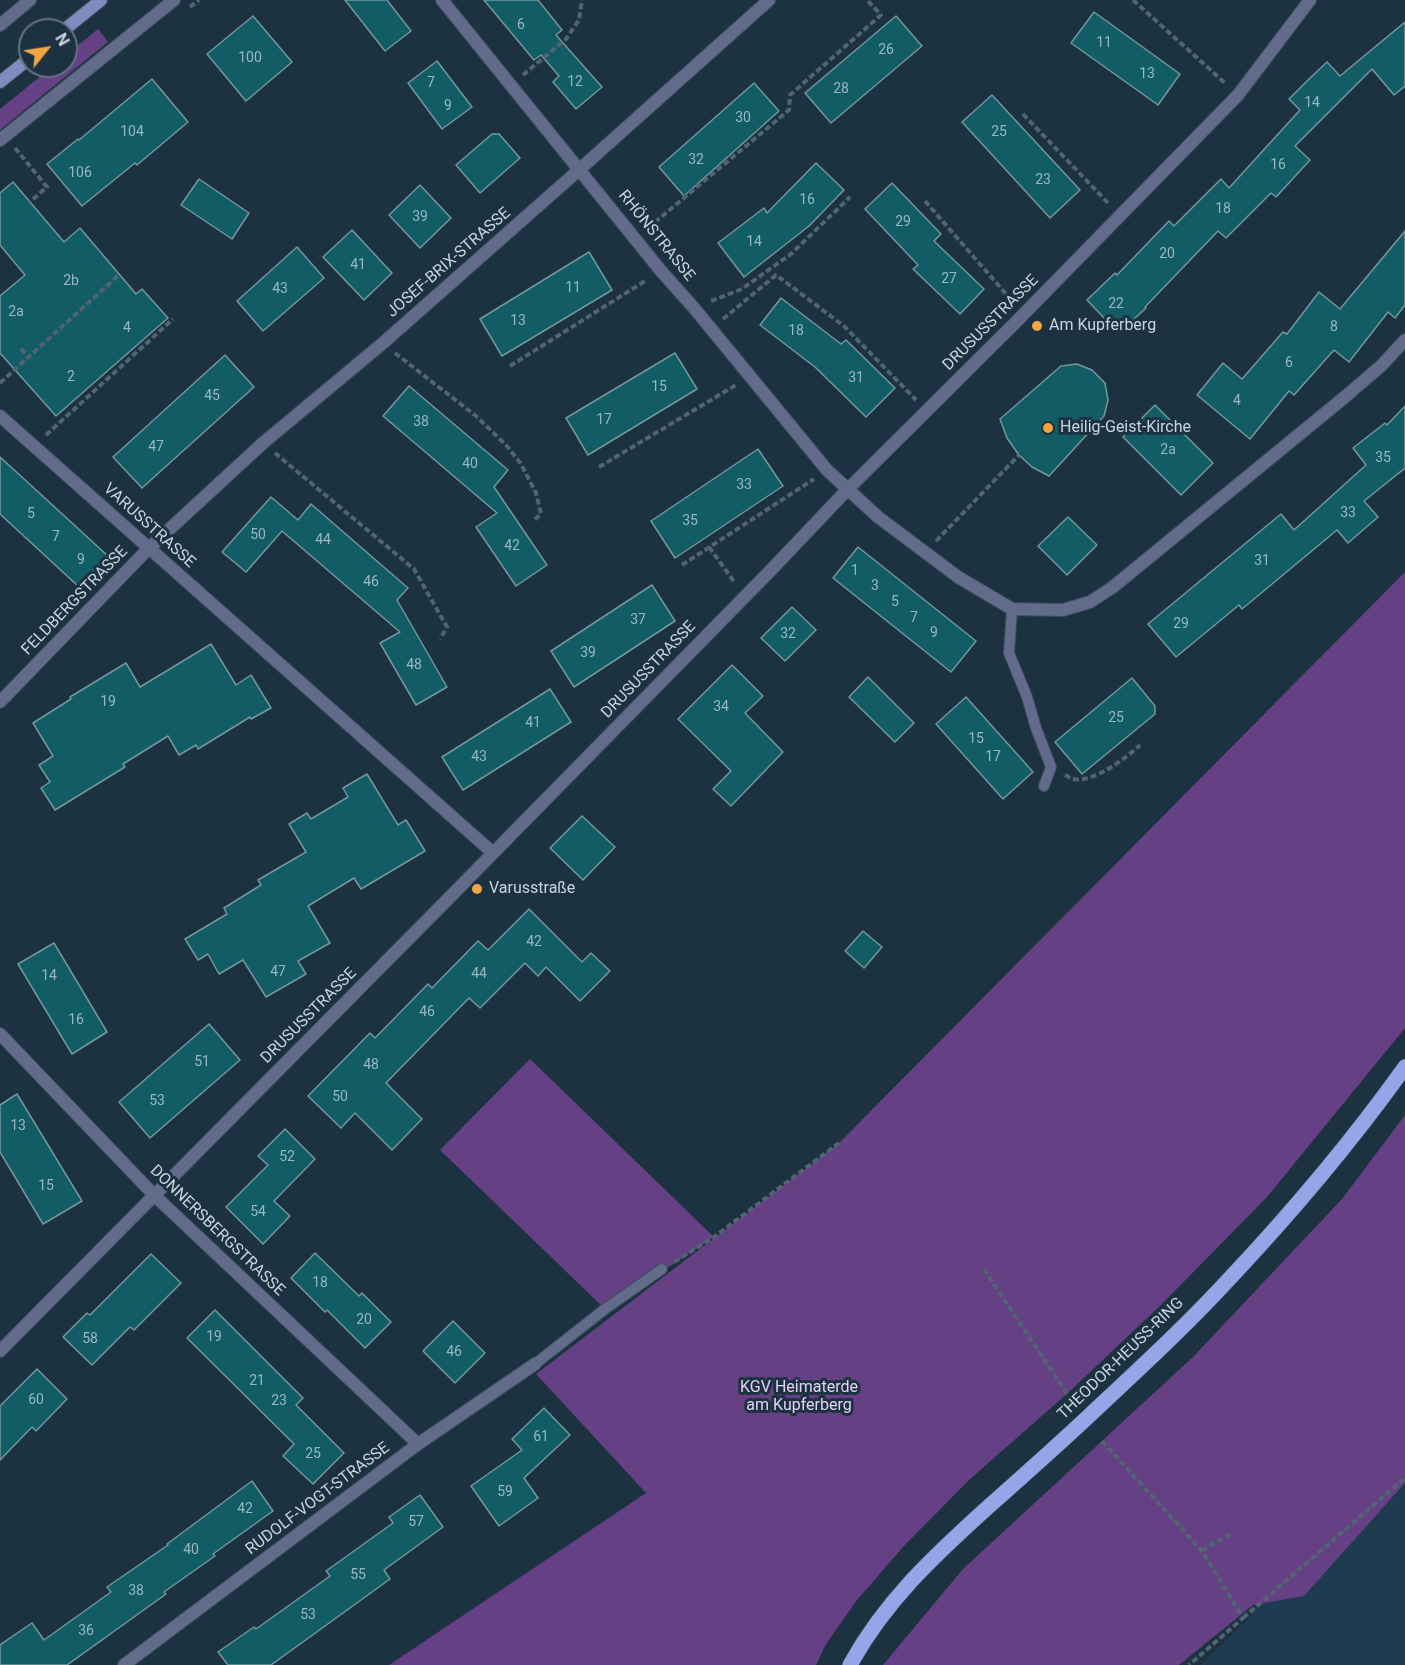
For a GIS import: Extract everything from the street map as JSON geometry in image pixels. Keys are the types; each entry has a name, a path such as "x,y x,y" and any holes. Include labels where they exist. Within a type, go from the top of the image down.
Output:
{"main road":[{"path":"78,19 101,0"},
{"path":"0,82 18,68"},
{"name":"THEODOR-HEUSS-RING","path":"850,1665 875,1625 915,1576 1151,1358 1230,1279 1300,1201 1405,1067"}],"street":[{"path":"0,25 30,0"},
{"path":"2,138 174,0"},
{"name":"RHÖNSTRASSE","path":"442,0 661,271 827,470 848,489"},
{"name":"JOSEF-BRIX-STRASSE","path":"149,548 263,443 383,343 769,0"},
{"name":"DRUSUSSTRASSE","path":"0,1351 1238,95 1310,0"},
{"path":"848,489 878,517 958,577 1012,609 1063,610 1090,602 1113,587 1346,396 1382,365 1405,340"},
{"name":"VARUSSTRASSE","path":"0,416 492,852"},
{"name":"FELDBERGSTRASSE","path":"0,702 149,548"},
{"name":"DONNERSBERGSTRASSE","path":"0,1034 155,1196 418,1444"},
{"name":"RUDOLF-VOGT-STRASSE","path":"124,1665 418,1444 535,1364"}],"lane":[{"path":"1012,609 1009,653 1051,767 1044,786"},
{"path":"535,1364 605,1309 662,1269"}],"path":[{"path":"511,85 566,39 579,20 582,0"},
{"path":"636,238 789,110 790,95 881,15 867,0"},
{"path":"1133,0 1238,95"},
{"path":"1023,114 1120,216"},
{"path":"2,138 47,187 30,202"},
{"path":"694,308 742,289 791,254 850,196"},
{"path":"925,201 1023,314"},
{"path":"510,366 661,271"},
{"path":"0,383 120,274"},
{"path":"711,329 776,275 844,326 927,411"},
{"path":"88,292 93,298"},
{"path":"34,446 173,319"},
{"path":"383,343 476,417 507,446 521,464 536,493 541,514 532,521"},
{"path":"21,349 28,357"},
{"path":"598,467 749,376"},
{"path":"263,443 414,569 447,627 440,639"},
{"path":"925,552 1019,455"},
{"path":"682,565 827,470"},
{"path":"709,547 745,596"},
{"path":"1051,767 1074,779 1095,776 1140,745"},
{"path":"662,1269 714,1237 839,1143"},
{"path":"984,1269 1069,1397"},
{"path":"1102,1441 1202,1551 1244,1618"},
{"path":"1190,1665 1405,1478"},
{"path":"1202,1551 1232,1533"}],"shaded area":[{"path":"1405,1483 1405,1665 1201,1665 1252,1615 1253,1605 1304,1596"}],"green space":[{"path":"98,29 108,42 78,66 78,45"},
{"path":"38,78 64,78 0,130 0,109"},
{"name":"KGV Heimaterde am Kupferberg","path":"1405,572 1405,1028 1267,1197 1162,1304 1069,1392 969,1480 903,1547 857,1600 826,1644 816,1665 389,1665 646,1493 536,1374 839,1143"},
{"path":"530,1059 714,1237 605,1309 440,1150"},
{"path":"1405,1115 1405,1483 1304,1596 1253,1605 1179,1665 883,1665 963,1569 1193,1357 1342,1199"}],"building":[{"path":"345,0 387,0 411,31 385,51"},
{"path":"484,0 538,0 562,30 556,35 602,87 576,109 553,82 559,76 541,55 534,60"},
{"path":"1094,12 1180,74 1158,105 1071,43"},
{"path":"253,16 292,62 246,101 207,54"},
{"path":"896,16 922,46 831,123 805,93"},
{"path":"1405,22 1405,86 1394,95 1372,69 1295,146 1310,160 1276,197 1271,193 1226,238 1218,231 1146,308 1120,332 1087,300 1115,273 1117,275 1169,221 1174,226 1221,179 1229,188 1300,110 1289,99 1327,62 1340,76"},
{"path":"437,61 472,107 442,129 408,83"},
{"path":"152,79 188,122 137,165 135,163 82,206 47,164"},
{"path":"754,83 779,111 684,196 659,167"},
{"path":"992,95 1080,190 1050,218 962,122"},
{"path":"492,134 499,134 520,158 480,193 456,165"},
{"path":"816,163 844,190 809,226 744,277 718,243 764,208 767,213"},
{"path":"199,179 249,213 232,239 181,205"},
{"path":"13,182 64,242 80,228 136,294 142,289 168,318 56,416 0,353 0,296 25,275 0,245 0,193"},
{"path":"892,183 941,234 934,241 984,289 960,314 913,269 918,265 865,209"},
{"path":"420,185 451,218 420,248 389,215"},
{"path":"352,230 392,273 364,300 323,257"},
{"path":"1405,231 1405,305 1395,318 1388,312 1349,362 1334,350 1294,395 1289,391 1250,439 1197,395 1223,363 1242,379 1283,332 1287,334 1319,292 1340,309"},
{"path":"297,247 324,278 263,331 237,301"},
{"path":"589,252 612,290 502,356 480,319"},
{"path":"781,298 841,344 846,340 895,388 866,417 815,367 760,325"},
{"path":"675,353 697,389 588,455 566,418"},
{"path":"225,355 254,387 142,488 113,457"},
{"name":"Heilig-Geist-Kirche","path":"1077,364 1092,370 1105,383 1108,400 1104,416 1049,476 1032,467 1019,455 1007,438 1000,419 1061,366"},
{"path":"409,386 508,470 494,487 547,565 516,586 476,527 497,513 383,416"},
{"path":"1155,405 1213,463 1181,495 1123,437"},
{"path":"1405,406 1405,468 1364,501 1378,517 1348,543 1337,530 1242,609 1239,605 1176,657 1148,624 1281,514 1294,530 1366,465 1353,448 1385,423 1387,425"},
{"path":"758,449 783,486 675,558 651,521"},
{"path":"0,457 108,556 79,587 0,514"},
{"path":"271,497 298,520 311,504 408,588 397,600 447,687 416,705 380,643 400,632 282,531 246,572 222,552"},
{"path":"1068,517 1097,545 1067,575 1038,546"},
{"path":"858,547 976,641 951,672 833,578"},
{"path":"652,585 675,621 574,687 551,651"},
{"path":"792,607 816,630 785,661 761,638"},
{"path":"211,644 236,685 251,675 271,708 251,719 250,717 198,749 196,745 179,755 168,736 123,764 125,767 55,810 41,788 50,782 39,765 53,756 33,723 126,663 140,687"},
{"path":"732,665 763,696 745,713 783,752 731,806 713,789 731,771 678,719"},
{"path":"868,677 914,723 895,742 849,697"},
{"path":"1132,678 1155,706 1155,714 1082,774 1055,742"},
{"path":"550,689 571,722 463,790 442,757"},
{"path":"966,697 1033,772 1003,799 936,724"},
{"path":"367,774 398,825 406,820 425,851 361,889 354,878 308,906 330,943 298,961 306,974 266,997 243,960 219,974 208,954 198,960 185,939 227,914 224,908 261,885 258,880 306,852 289,824 307,813 311,819 348,797 343,788"},
{"path":"582,816 615,847 583,880 550,848"},
{"path":"529,909 582,962 591,953 610,971 580,1001 546,967 538,976 525,963 480,1008 469,998 386,1083 422,1119 392,1150 355,1113 341,1128 308,1096 370,1033 375,1038 428,984 432,988 478,941 488,950"},
{"path":"863,931 882,947 864,968 845,951"},
{"path":"54,943 107,1032 72,1054 18,964"},
{"path":"209,1024 240,1060 150,1138 119,1102"},
{"path":"17,1094 82,1201 43,1224 0,1152 0,1105"},
{"path":"285,1129 315,1159 274,1201 290,1216 263,1244 226,1207 268,1165 258,1156"},
{"path":"315,1253 359,1296 362,1293 391,1322 365,1348 291,1278"},
{"path":"151,1254 181,1283 134,1330 130,1327 92,1365 63,1337 87,1313 90,1315"},
{"path":"215,1310 303,1398 296,1405 344,1453 313,1484 283,1456 294,1444 187,1338"},
{"path":"453,1321 485,1353 455,1383 423,1351"},
{"path":"37,1369 67,1399 36,1431 32,1427 0,1460 0,1406"},
{"path":"544,1408 570,1435 524,1478 538,1498 499,1526 471,1486 522,1450 512,1439"},
{"path":"252,1481 273,1511 164,1592 166,1594 67,1665 0,1665 0,1645 32,1623 44,1640 111,1592 107,1587 168,1545"},
{"path":"420,1495 443,1527 384,1570 390,1579 271,1665 228,1665 218,1652 254,1627 256,1629 330,1576 326,1571 393,1523 389,1517"}],"place":[{"name":"Am Kupferberg","path":"1037,326"},
{"name":"Heilig-Geist-Kirche","path":"1048,428"},
{"name":"Varusstraße","path":"477,889"}]}
